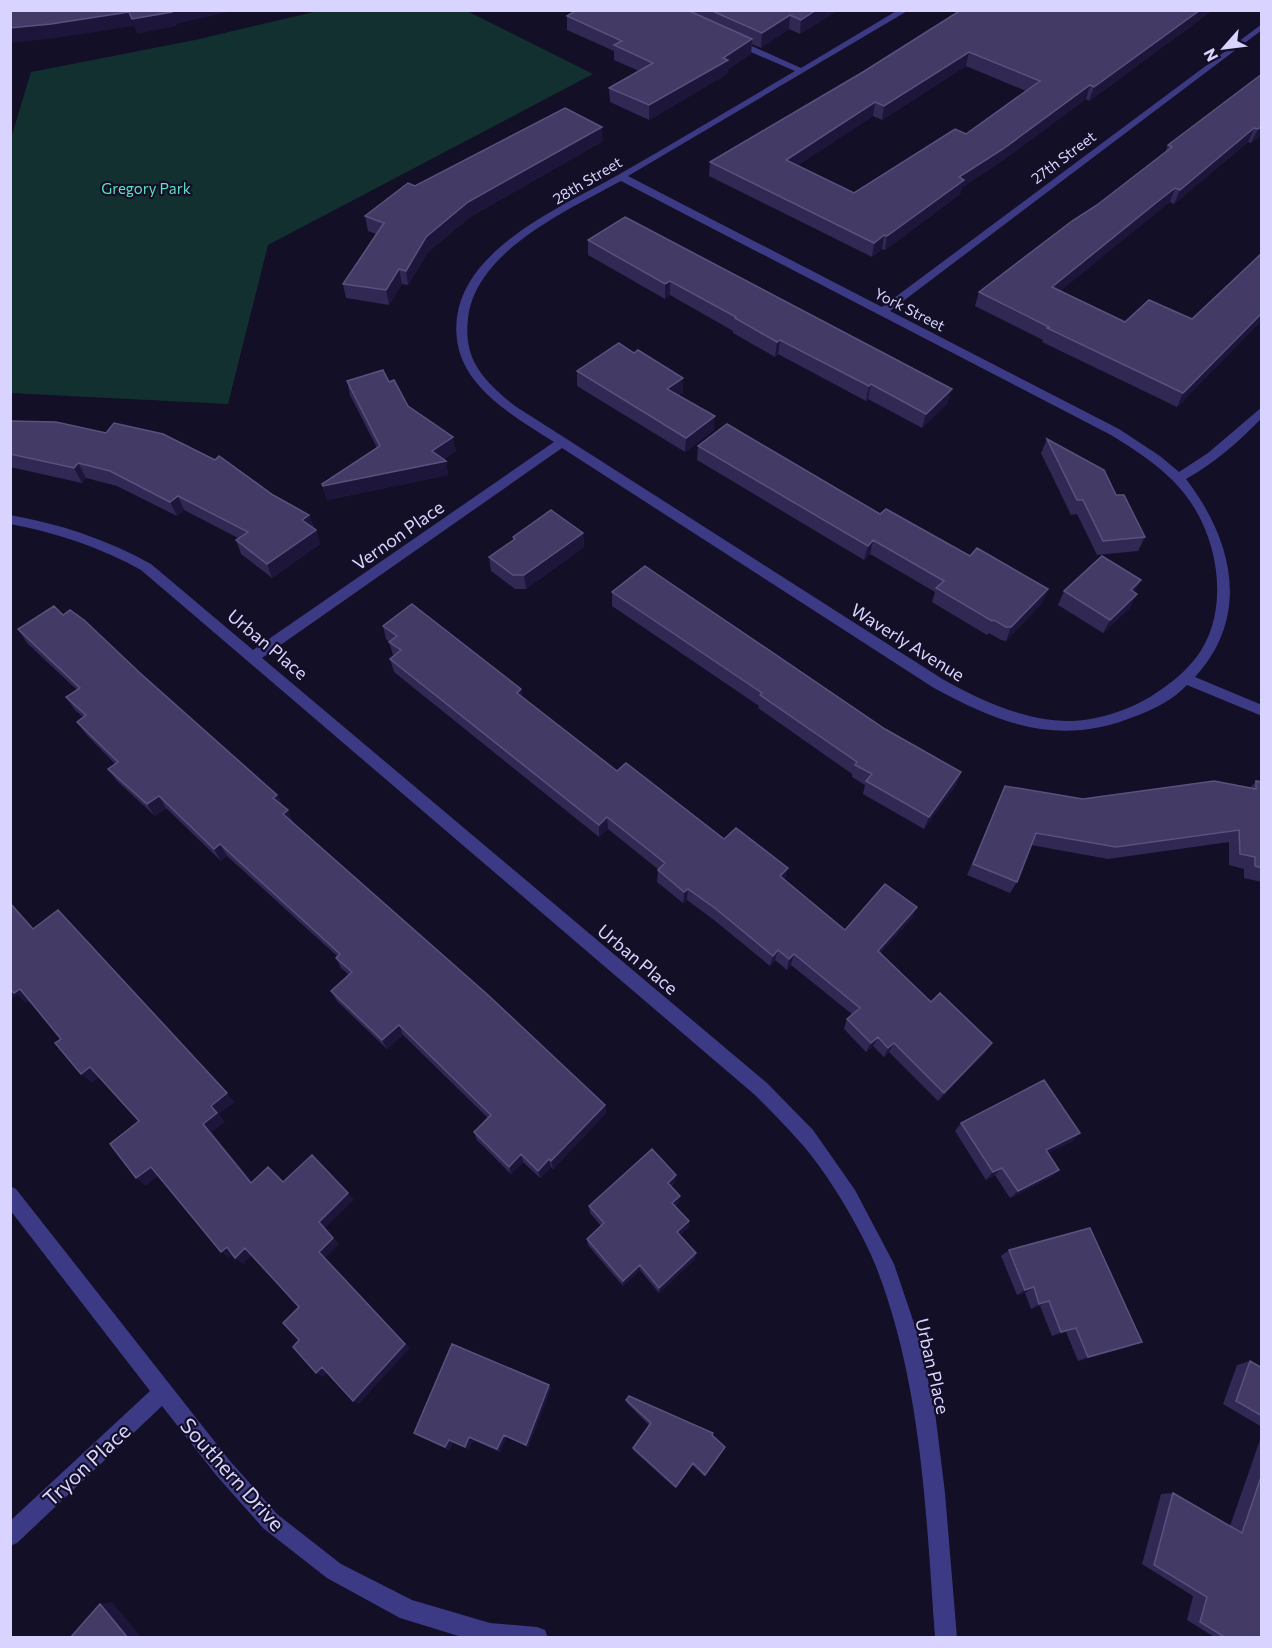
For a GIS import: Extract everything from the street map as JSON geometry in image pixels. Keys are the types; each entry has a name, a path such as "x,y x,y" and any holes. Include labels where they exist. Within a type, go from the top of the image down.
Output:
{"street":[{"name":"28th Street","path":"562,442 511,409 487,389 470,367 462,347 460,327 464,305 472,285 502,250 905,10"},
{"name":"27th Street","path":"882,312 1262,26"},
{"path":"727,39 801,71"},
{"name":"York Street","path":"622,177 1115,432 1149,454 1178,478 1198,504 1212,530 1222,560 1226,595 1219,630 1207,656 1186,679"},
{"path":"1178,478 1205,464 1262,411"},
{"name":"Vernon Place","path":"253,657 562,442"},
{"name":"Waverly Avenue","path":"562,442 939,684 976,704 1017,719 1060,727 1099,723 1132,713 1163,699 1186,679"},
{"name":"Urban Place","path":"10,519 74,533 117,549 146,567 760,1089 807,1136 849,1196 885,1264 909,1338 925,1412 935,1493 946,1638"},
{"path":"1186,679 1262,711"},
{"name":"Southern Drive","path":"10,1195 223,1468 270,1521 333,1571 408,1610 490,1634 537,1638"},
{"name":"Tryon Place","path":"10,1536 163,1392"}],"green space":[{"name":"Gregory Park","path":"318,11 467,11 593,74 268,245 228,404 11,393 11,138 31,72 195,40"}],"building":[{"path":"10,10 172,10 172,12 132,19 129,12 10,28"},
{"path":"577,10 687,10 752,39 723,58 728,60 649,105 609,88 653,63 614,45 622,41 567,16"},
{"path":"710,10 816,10 801,20 790,15 762,33"},
{"path":"961,10 1200,10 1094,87 1090,85 1003,149 959,177 964,180 874,243 710,162 863,72","holes":["969,52 1040,81 966,134 955,129 854,193 786,160 875,102 884,106"]},
{"path":"1262,74 1262,126 1258,129 1254,128 1180,190 1175,188 1052,287 1125,322 1149,300 1192,319 1262,253 1262,313 1183,393 1047,328 1049,327 979,292 1072,221 1097,205 1172,147 1168,145"},
{"path":"565,108 602,127 468,202 426,237 406,271 399,269 386,290 343,284 384,223 365,216 408,183 415,186"},
{"path":"625,217 952,389 926,414 871,384 869,386 780,340 777,342 670,281 665,284 588,240"},
{"path":"619,343 634,353 638,350 683,378 667,389 715,416 686,438 577,371"},
{"path":"383,370 389,382 394,380 408,406 453,437 432,451 446,461 323,486 322,484 380,446 347,381"},
{"path":"10,421 56,422 106,433 114,423 163,434 215,460 219,456 273,495 309,515 302,520 316,530 267,564 236,540 248,532 178,496 170,502 110,471 78,463 74,468 10,454"},
{"path":"727,424 880,514 886,509 970,556 977,548 1048,589 1011,627 992,621 936,588 944,581 873,540 868,546 698,446"},
{"path":"1047,439 1104,470 1116,495 1124,495 1145,537 1103,541 1083,500 1077,500"},
{"path":"551,510 583,533 524,575 513,575 489,557 515,539 513,537"},
{"path":"1102,556 1141,580 1131,590 1137,594 1110,620 1064,591"},
{"path":"645,566 885,729 961,772 929,817 866,781 872,774 855,765 857,762 760,695 762,693 612,592"},
{"path":"412,604 521,689 517,693 617,771 626,763 724,839 736,828 788,868 780,876 845,930 885,884 917,907 878,951 931,1002 940,993 992,1043 944,1093 894,1043 888,1048 878,1037 871,1043 847,1019 860,1008 794,954 789,959 778,950 773,956 716,909 688,889 684,892 658,870 665,863 607,817 599,825 390,659 401,650 389,642 397,636 383,626"},
{"path":"54,606 63,615 70,610 84,620 277,795 273,798 288,810 283,814 488,995 605,1105 551,1161 549,1159 538,1171 521,1154 509,1167 474,1132 491,1115 399,1025 382,1040 331,991 352,972 336,958 340,954 220,844 214,849 159,796 147,804 108,769 118,762 77,722 86,715 66,697 80,688 18,629"},
{"path":"1214,781 1256,789 1256,781 1262,782 1262,868 1255,866 1255,857 1240,854 1239,830 1116,847 1036,833 1017,882 973,864 1005,786 1083,799"},
{"path":"10,903 33,929 58,910 227,1093 211,1106 217,1113 203,1124 251,1183 268,1167 283,1182 312,1155 348,1193 319,1222 333,1238 319,1252 405,1344 353,1401 322,1367 316,1373 293,1347 299,1340 283,1323 299,1307 245,1248 235,1258 227,1247 221,1252 151,1167 136,1178 110,1144 139,1121 90,1067 81,1074 55,1043 61,1039 20,989 14,993 10,989"},
{"path":"1044,1080 1080,1133 1046,1150 1059,1170 1018,1191 1002,1168 993,1172 961,1123"},
{"path":"652,1149 676,1175 668,1183 680,1196 672,1203 689,1221 677,1232 696,1253 659,1288 640,1265 623,1281 587,1239 604,1223 589,1206"},
{"path":"1090,1228 1142,1342 1088,1357 1076,1328 1061,1332 1049,1301 1039,1304 1034,1287 1025,1290 1009,1250"},
{"path":"452,1344 549,1385 526,1445 504,1435 497,1449 469,1437 465,1447 449,1440 445,1447 414,1433"},
{"path":"1250,1361 1262,1368 1262,1416 1236,1401"},
{"path":"629,1396 713,1433 712,1435 725,1447 705,1475 693,1463 676,1487 633,1448 651,1423 626,1400"},
{"path":"1262,1474 1262,1638 1226,1638 1200,1622 1207,1597 1154,1565 1173,1493 1242,1533"},
{"path":"100,1604 128,1638 70,1638"}]}
